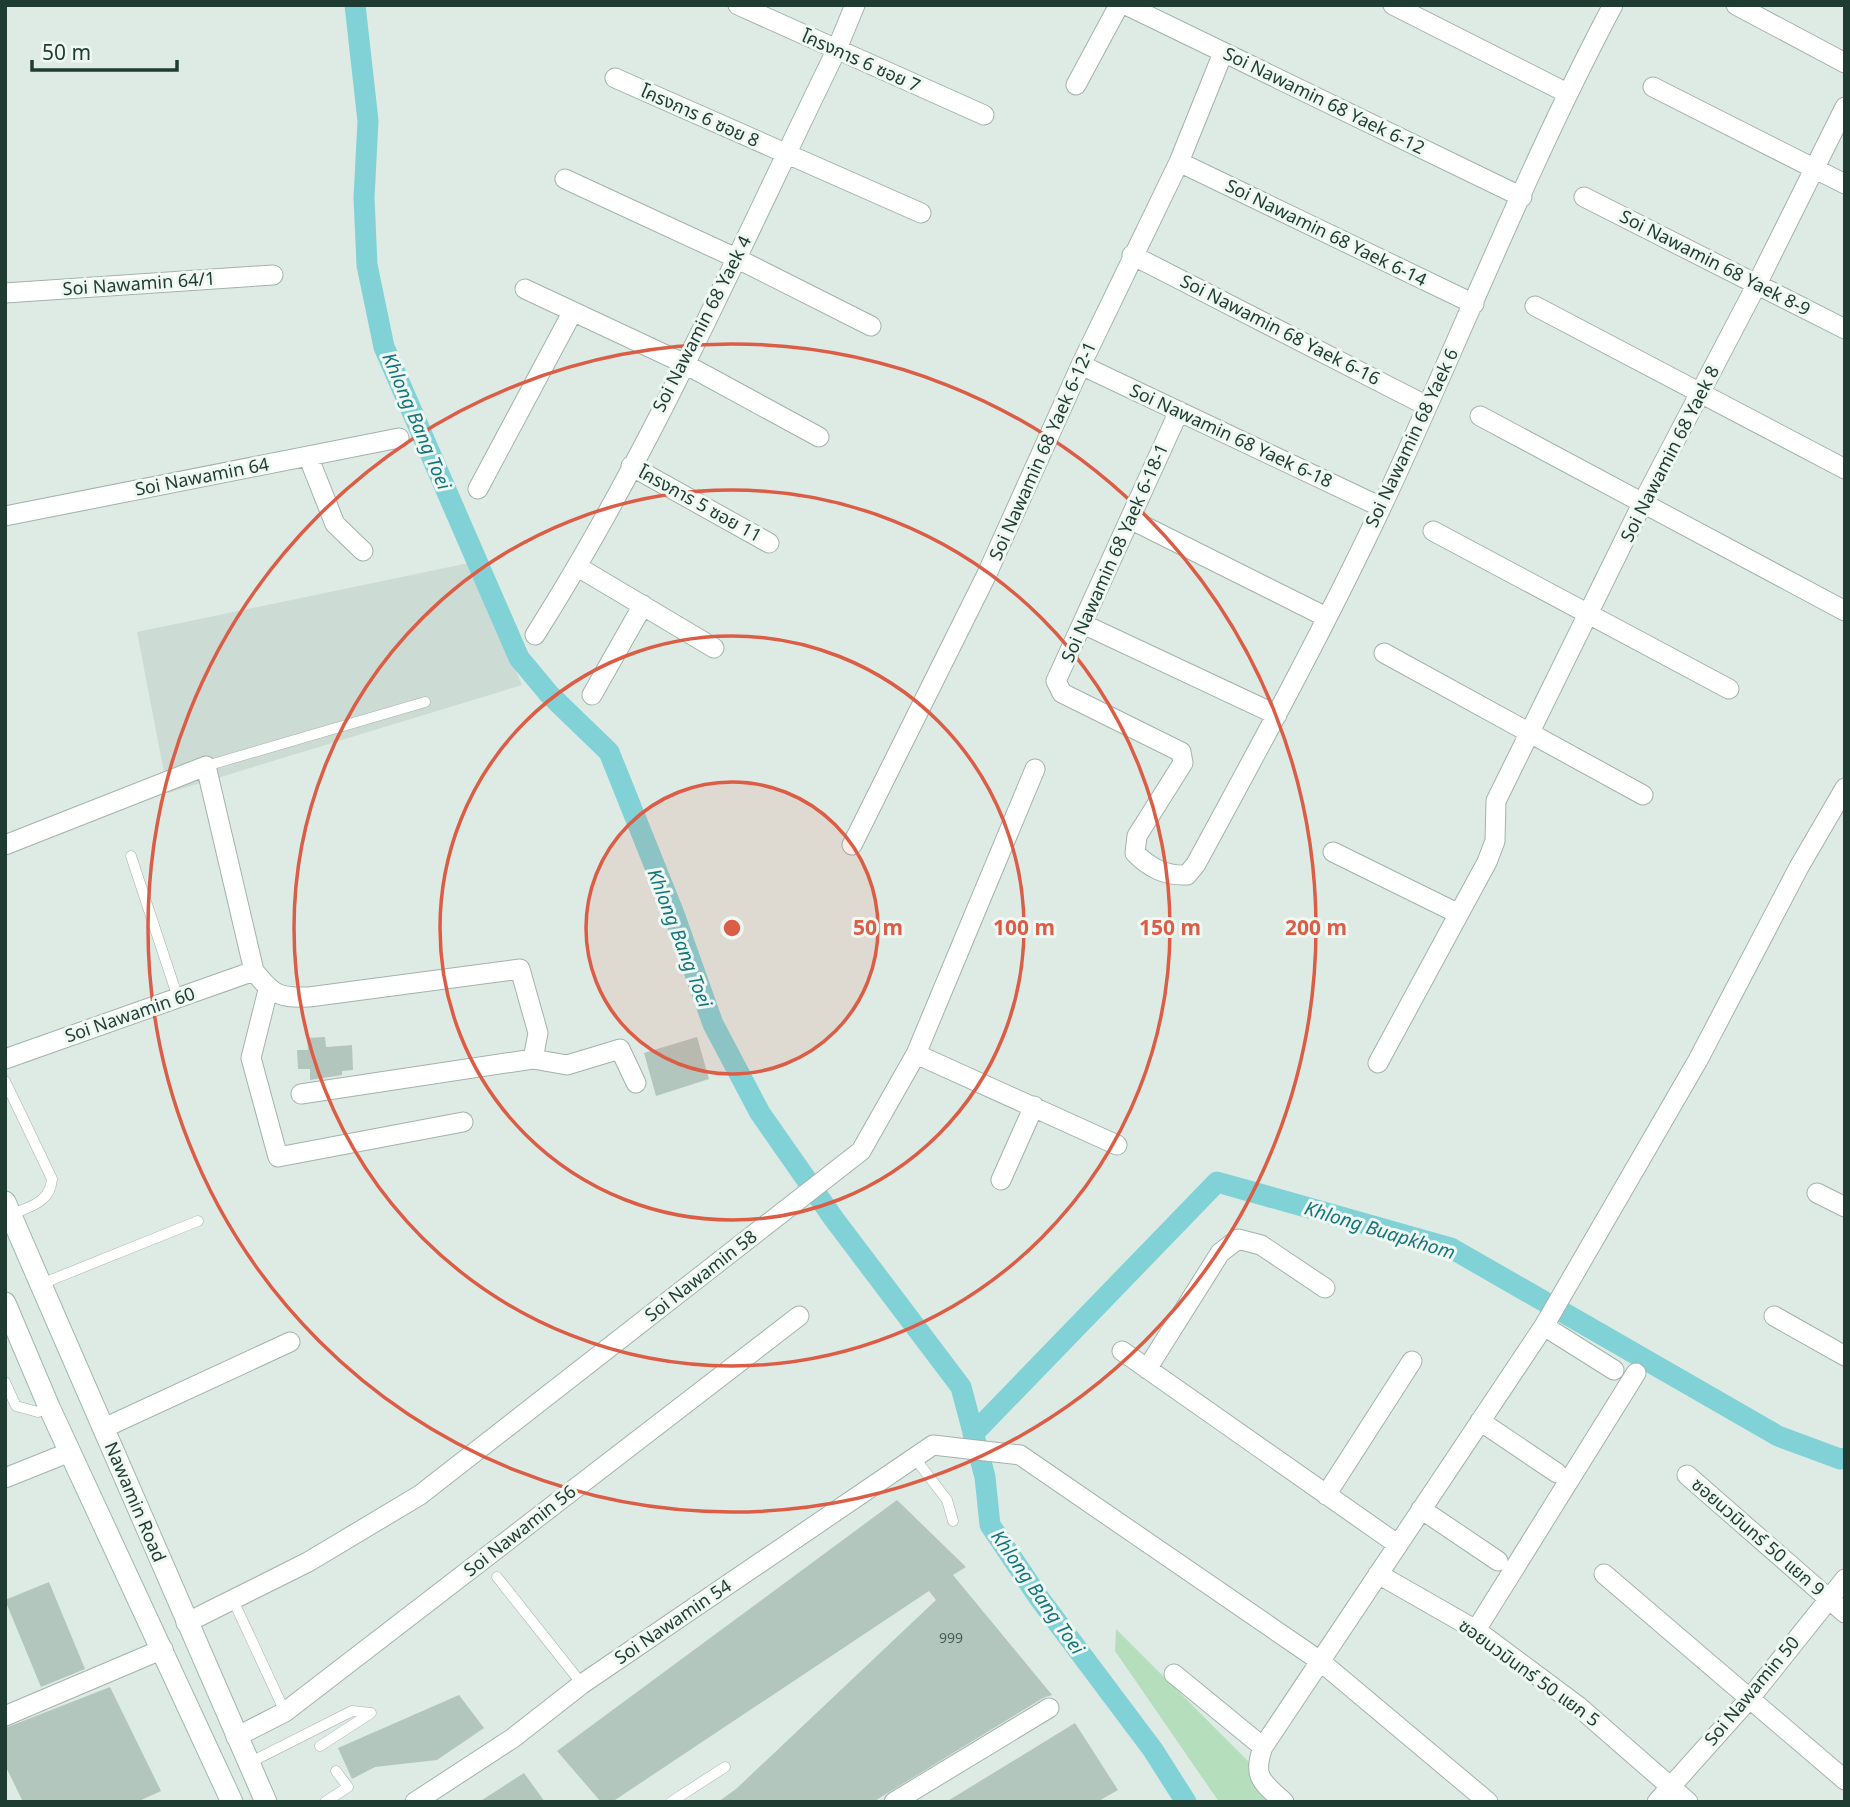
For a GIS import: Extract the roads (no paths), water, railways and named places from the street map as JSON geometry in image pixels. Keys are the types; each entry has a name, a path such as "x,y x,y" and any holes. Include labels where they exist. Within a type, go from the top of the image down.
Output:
{"main road":[{"name":"Nawamin Road","path":"8,1208 266,1802"},
{"name":"Nawamin Road","path":"5,1303 49,1407 232,1802"}],"street":[{"name":"โครงการ 6 ซอย 7","path":"738,5 836,51 985,115"},
{"name":"Soi Nawamin 68 Yaek 4","path":"535,635 578,567 684,363 836,51 855,5"},
{"path":"1076,85 1119,5"},
{"name":"Soi Nawamin 68 Yaek 6-12","path":"1126,5 1522,197"},
{"path":"1393,5 1567,93"},
{"name":"Soi Nawamin 68 Yaek 6","path":"1196,864 1277,715 1381,507 1567,93 1613,5"},
{"path":"1736,5 1845,63"},
{"name":"Soi Nawamin 68 Yaek 6-12-1","path":"852,845 986,576 1132,255 1178,162 1223,53"},
{"name":"โครงการ 6 ซอย 8","path":"615,78 921,213"},
{"path":"1653,87 1845,184"},
{"name":"Soi Nawamin 68 Yaek 8","path":"1459,914 1492,852 1496,801 1643,502 1758,284 1845,107"},
{"name":"Soi Nawamin 68 Yaek 6-14","path":"1178,162 1474,304"},
{"path":"565,179 736,258 871,326"},
{"name":"Soi Nawamin 68 Yaek 8-9","path":"1584,197 1845,329"},
{"name":"Soi Nawamin 68 Yaek 6-16","path":"1132,255 1427,406"},
{"name":"Soi Nawamin 64/1","path":"5,293 273,275"},
{"path":"525,289 684,363 820,437"},
{"path":"1535,306 1845,469"},
{"path":"478,489 572,313"},
{"name":"Soi Nawamin 68 Yaek 6-18","path":"1081,365 1381,507"},
{"name":"Soi Nawamin 68 Yaek 6-18-1","path":"1179,411 1056,681 1062,693 1181,752 1183,763 1137,836 1135,853 1146,865 1171,876 1187,875 1196,864"},
{"path":"1480,416 1845,611"},
{"name":"Soi Nawamin 64","path":"5,516 399,438"},
{"path":"308,456 335,524 363,551"},
{"name":"โครงการ 5 ซอย 11","path":"631,466 769,543"},
{"path":"1130,519 1326,617"},
{"path":"1433,531 1729,689"},
{"path":"578,567 714,648"},
{"path":"592,695 643,606"},
{"path":"1083,624 1277,715"},
{"path":"1384,653 1643,795"},
{"path":"5,845 206,766 254,971 268,990 285,998 309,997 520,969 538,1032 533,1059"},
{"name":"Soi Nawamin 58","path":"186,1623 308,1562 420,1495 861,1151 916,1054 1035,769"},
{"path":"1284,1802 1260,1780 1256,1765 1263,1747 1547,1320 1699,1060 1799,867 1845,788"},
{"path":"1334,852 1459,914 1378,1063"},
{"name":"Soi Nawamin 60","path":"5,1059 254,971"},
{"path":"268,990 251,1058 278,1157 463,1122"},
{"path":"301,1094 533,1059 567,1065 620,1049 636,1083"},
{"path":"916,1054 1117,1145"},
{"path":"1001,1180 1034,1107"},
{"path":"1817,1193 1845,1207"},
{"path":"1147,1369 1220,1253 1238,1238 1262,1245 1325,1288"},
{"name":"Soi Nawamin 56","path":"236,1737 285,1712 799,1316"},
{"path":"1774,1316 1843,1351"},
{"path":"1547,1320 1614,1370"},
{"path":"104,1428 290,1342"},
{"path":"1122,1351 1397,1544"},
{"path":"1326,1494 1412,1361"},
{"path":"1476,1630 1636,1373"},
{"path":"1480,1421 1558,1473"},
{"name":"Soi Nawamin 54","path":"415,1802 513,1738 582,1684 933,1445 1020,1455 1320,1661"},
{"path":"5,1478 70,1452"},
{"name":"ซอยนวมินทร์ 50 แยก 9","path":"1688,1475 1845,1613"},
{"path":"1421,1509 1498,1561"},
{"name":"ซอยนวมินทร์ 50 แยก 5","path":"1378,1574 1476,1630 1578,1706 1688,1802"},
{"path":"1604,1574 1845,1780"},
{"name":"Soi Nawamin 50","path":"1657,1802 1750,1698 1845,1579"},
{"path":"5,1716 163,1649"},
{"path":"1320,1661 1488,1802"},
{"path":"1174,1674 1263,1747"},
{"path":"894,1802 1049,1708"}],"lane":[{"path":"206,766 425,702"},
{"path":"131,856 178,998"},
{"path":"5,1082 52,1180 51,1191 44,1200 8,1208"},
{"path":"41,1284 198,1221"},
{"path":"5,1382 16,1406 38,1412 49,1407"},
{"path":"914,1457 947,1500 953,1521"},
{"path":"497,1577 582,1684"},
{"path":"233,1600 285,1712"},
{"path":"248,1763 352,1711 371,1713 320,1746"},
{"path":"671,1802 725,1767"},
{"path":"325,1802 348,1787 336,1771"}],"waterway":[{"name":"Khlong Bang Toei","path":"355,5 368,121 364,198 367,265 384,347 519,658 549,694 609,752 674,914 713,1024 760,1113 834,1219 961,1387 985,1477 990,1525 1039,1598 1153,1750 1186,1802"},
{"name":"Khlong Buapkhom","path":"973,1434 1217,1182 1451,1248 1778,1436 1840,1459 1845,1458"}]}
